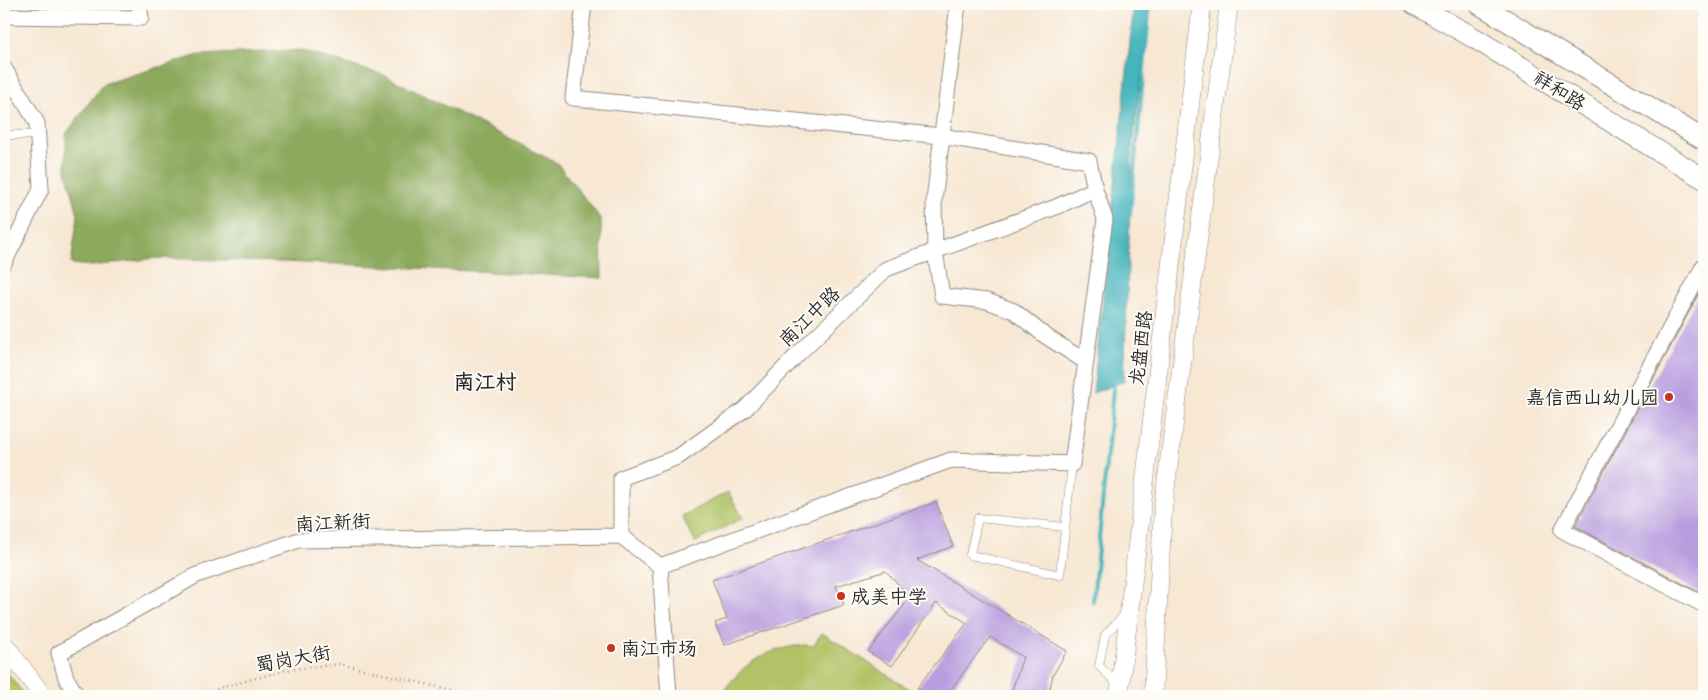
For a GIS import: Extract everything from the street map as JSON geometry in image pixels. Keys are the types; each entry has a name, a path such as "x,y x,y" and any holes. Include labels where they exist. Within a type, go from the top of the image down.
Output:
{"main road":[{"path":"1479,4 1704,140"},
{"path":"1496,4 1524,31"},
{"name":"祥和路","path":"1423,6 1704,179"}],"street":[{"path":"4,16 140,18 139,4"},
{"path":"584,4 574,98 942,136 1089,161 1105,219 1072,464 951,460 660,566"},
{"path":"958,4 934,201 935,251 942,296 987,301 1014,311 1044,335 1086,362"},
{"name":"龙盘西路","path":"1120,691 1202,4"},
{"path":"1153,696 1163,508 1229,4"},
{"path":"4,68 37,123 41,189 8,246 4,263"},
{"name":"南江中路","path":"620,536 621,478 678,456 744,409 886,269 1056,207 1096,189"},
{"path":"1704,264 1562,530 1704,605"},
{"path":"620,536 660,566 670,696"},
{"name":"南江新街","path":"77,696 66,678 60,654 197,575 298,540 620,536"},
{"path":"4,644 43,696"}],"lane":[{"path":"4,135 38,135"},
{"path":"1065,527 978,518 970,555 1060,575 1072,464"},
{"path":"1120,691 1099,666 1105,635 1130,607"}],"path":[{"name":"蜀岗大街","path":"203,696 220,688 286,670 340,664 477,696"}],"green space":[{"path":"300,50 384,75 557,163 601,219 602,278 339,264 156,258 92,266 71,264 78,214 66,171 66,134 103,84 199,55"},
{"path":"728,492 743,518 695,542 682,516"},
{"path":"822,633 920,696 720,696 741,671 756,659 786,648 803,645 813,646"},
{"path":"4,668 25,696 4,696"}],"water":[{"path":"1134,4 1150,4 1132,148 1124,381 1093,393"}],"building":[{"name":"嘉信西山幼儿园","path":"1704,284 1704,595 1575,526"},
{"path":"936,502 953,546 917,560 1067,651 1053,675 1048,696 1010,696 1023,657 990,637 946,696 930,696 917,688 967,623 936,603 892,666 868,652 910,597 886,571 836,586 844,605 724,645 715,623 727,619 712,580"}],"waterway":[{"path":"1130,215 1150,4"},
{"path":"1093,601 1114,381"}],"place":[{"name":"嘉信西山幼儿园","path":"1669,397"},
{"name":"成美中学","path":"841,596"},
{"name":"南江市场","path":"611,648"}],"district":[{"name":"南江村","path":"485,382"}]}
